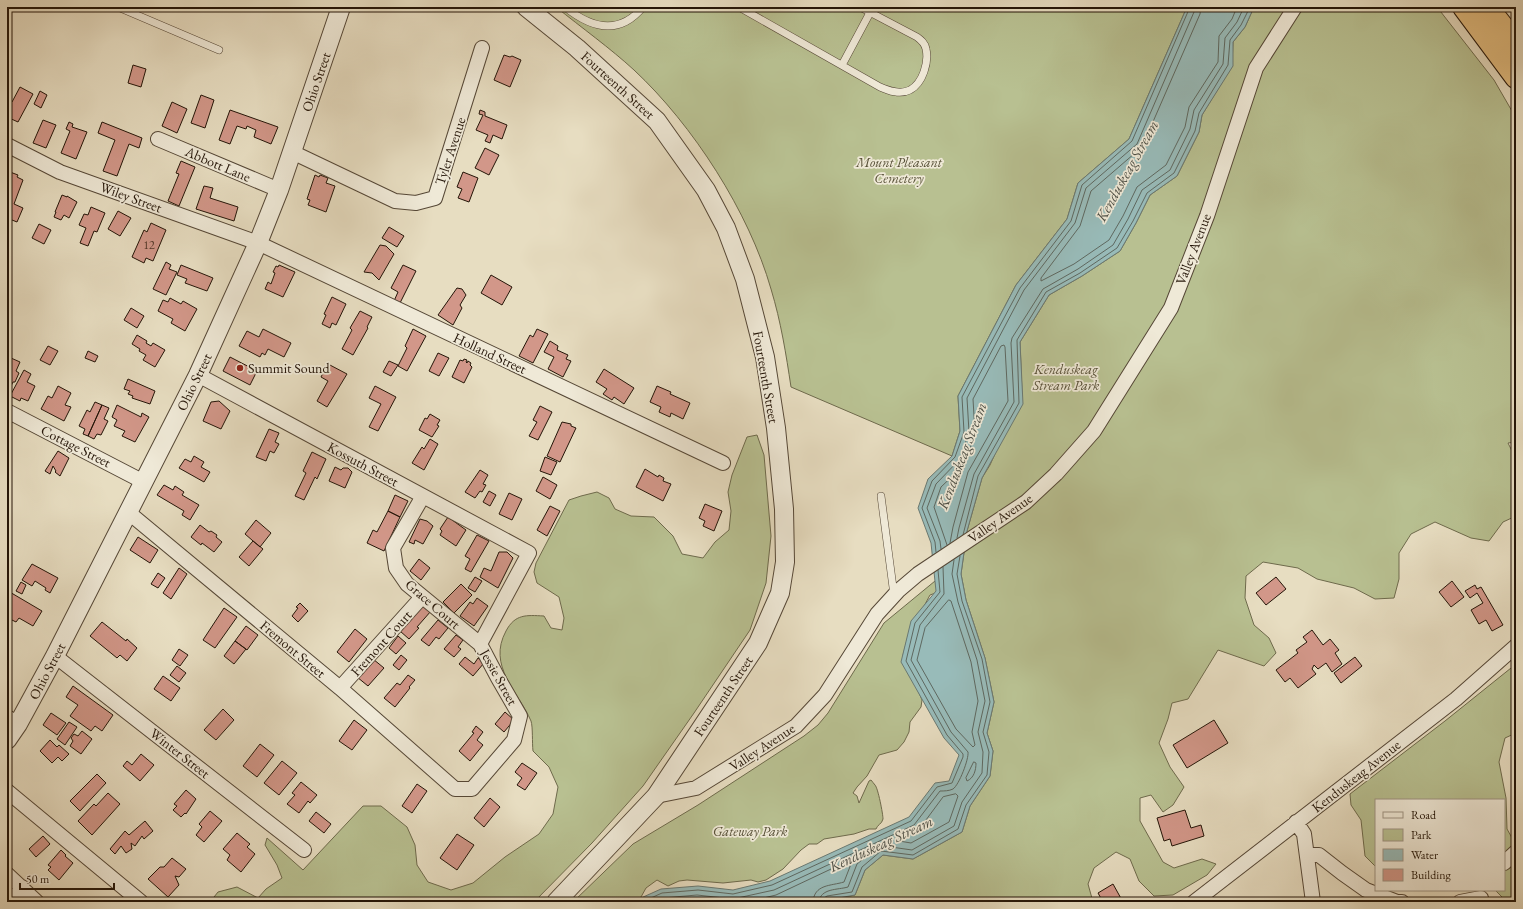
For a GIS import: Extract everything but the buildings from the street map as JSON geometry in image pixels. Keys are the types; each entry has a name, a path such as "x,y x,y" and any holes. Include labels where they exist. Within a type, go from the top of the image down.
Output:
{"highway":[{"path":"1464,7 1516,77"},
{"path":"1487,7 1516,44"}],"street":[{"name":"Ohio Street","path":"7,740 12,721 55,656 198,375 258,243 279,190 342,7"},
{"name":"Fourteenth Street","path":"526,7 577,48 657,121 706,190 726,228 745,279 765,357 776,428 784,509 785,562 780,593 758,643 656,796"},
{"name":"Valley Avenue","path":"656,796 696,788 796,726 825,695 877,614 894,596 918,574 1026,502 1056,474 1094,430 1171,308 1207,216 1256,68 1295,7"},
{"name":"Tyler Avenue","path":"292,152 395,201 416,203 435,198 482,48"},
{"name":"Abbott Lane","path":"158,138 279,190"},
{"name":"Wiley Street","path":"7,145 60,172 258,243"},
{"name":"Holland Street","path":"258,243 723,463"},
{"name":"Kossuth Street","path":"198,375 529,553"},
{"name":"Cottage Street","path":"7,411 144,482"},
{"name":"Grace Court","path":"423,496 393,548 396,568 407,584 480,644"},
{"name":"Fremont Street","path":"128,512 340,688 455,790"},
{"name":"Jessie Street","path":"455,790 472,789 514,740 520,716 480,644 529,553"},
{"name":"Fremont Court","path":"340,688 422,597"},
{"name":"Kenduskeag Avenue","path":"1194,902 1456,699 1516,646"},
{"name":"Winter Street","path":"55,656 304,850"},
{"path":"7,791 140,902"},
{"path":"556,902 656,796"},
{"path":"1296,822 1304,834 1314,902"},
{"path":"1505,862 1516,852"},
{"path":"1307,854 1319,855 1366,890 1397,902 1402,902"},
{"path":"7,874 37,902"},
{"path":"10,902 22,887"},
{"path":"1460,902 1483,896"}],"lane":[{"path":"118,7 219,50"},
{"path":"565,7 586,21 601,26 610,26 629,20 643,7"},
{"path":"739,7 880,87 896,92 910,90 916,86 926,64 926,48 923,42 871,10 860,7"},
{"path":"842,65 871,10"},
{"path":"881,496 894,596"}],"green space":[{"name":"Mount Pleasant Cemetery","path":"556,7 1187,7 1129,139 1078,183 1067,219 1016,285 958,396 960,431 952,456 791,387 778,314 771,289 749,230 734,200 697,143 656,92 625,62"},
{"name":"Kenduskeag Stream Park","path":"1254,7 1437,7 1494,80 1516,118 1516,442 1508,443 1516,459 1516,516 1503,522 1489,541 1471,538 1435,522 1411,534 1399,553 1399,579 1394,598 1375,599 1354,588 1317,579 1298,568 1263,562 1246,576 1245,598 1254,625 1269,638 1276,653 1264,666 1218,650 1188,699 1172,703 1159,743 1170,767 1184,787 1173,805 1163,812 1151,795 1140,798 1140,821 1163,862 1174,868 1202,859 1216,864 1207,875 1173,895 1154,896 1139,881 1130,859 1116,852 1094,868 1088,884 1093,902 817,902 855,895 865,870 883,855 913,859 962,832 970,806 990,776 993,751 987,733 994,702 985,658 966,600 961,574 967,531 982,478 990,465 1022,393 1020,342 1049,295 1082,276 1120,251 1150,195 1177,176 1199,132 1202,115 1232,66 1233,42 1245,27"},
{"path":"757,435 764,455 771,536 766,583 750,630 643,786 592,843 534,902 210,902 218,892 237,887 258,898 266,889 282,878 277,865 265,845 267,838 303,870 363,806 381,806 407,827 415,845 417,865 428,882 451,890 473,883 505,857 539,834 553,814 558,787 549,767 533,751 531,721 506,678 500,656 501,644 509,625 513,621 526,616 544,616 551,628 562,630 564,618 559,597 537,583 534,572 536,563 569,500 597,492 609,498 615,509 631,516 654,517 673,536 682,554 703,558 715,542 729,530 731,511 728,492 732,475 747,437"},
{"name":"Gateway Park","path":"935,581 938,592 930,595 908,636 903,655 922,700 921,707 910,722 909,732 904,742 897,750 879,755 867,776 853,793 857,796 859,803 869,781 871,780 875,784 879,796 883,819 876,829 869,829 854,834 824,839 817,844 809,844 801,850 783,869 766,880 758,882 751,880 723,883 687,880 679,881 668,886 657,880 646,888 641,897 635,901 573,902 633,844 698,805 804,736 818,725 828,713 884,623"},
{"path":"1516,664 1516,733 1505,738 1499,762 1506,798 1507,829 1516,845 1516,902 1507,902 1496,891 1505,891 1505,799 1375,799 1375,866 1365,856 1361,820 1351,805 1350,794"}],"water":[{"name":"Kenduskeag Stream","path":"1187,7 1254,7 1245,27 1233,42 1233,66 1202,115 1199,132 1177,176 1150,195 1120,251 1082,276 1049,295 1020,342 1023,404 982,478 967,531 961,574 966,600 985,658 994,702 987,733 993,751 990,776 970,806 962,832 913,859 883,855 865,870 855,895 817,902 632,902 661,889 698,886 733,890 770,881 909,817 935,783 949,781 959,755 944,738 901,662 911,621 936,591 931,543 918,508 928,479 952,456 960,431 958,396 1016,285 1067,219 1078,183 1129,139"}],"place":[{"name":"Summit Sound","path":"240,368"}]}
